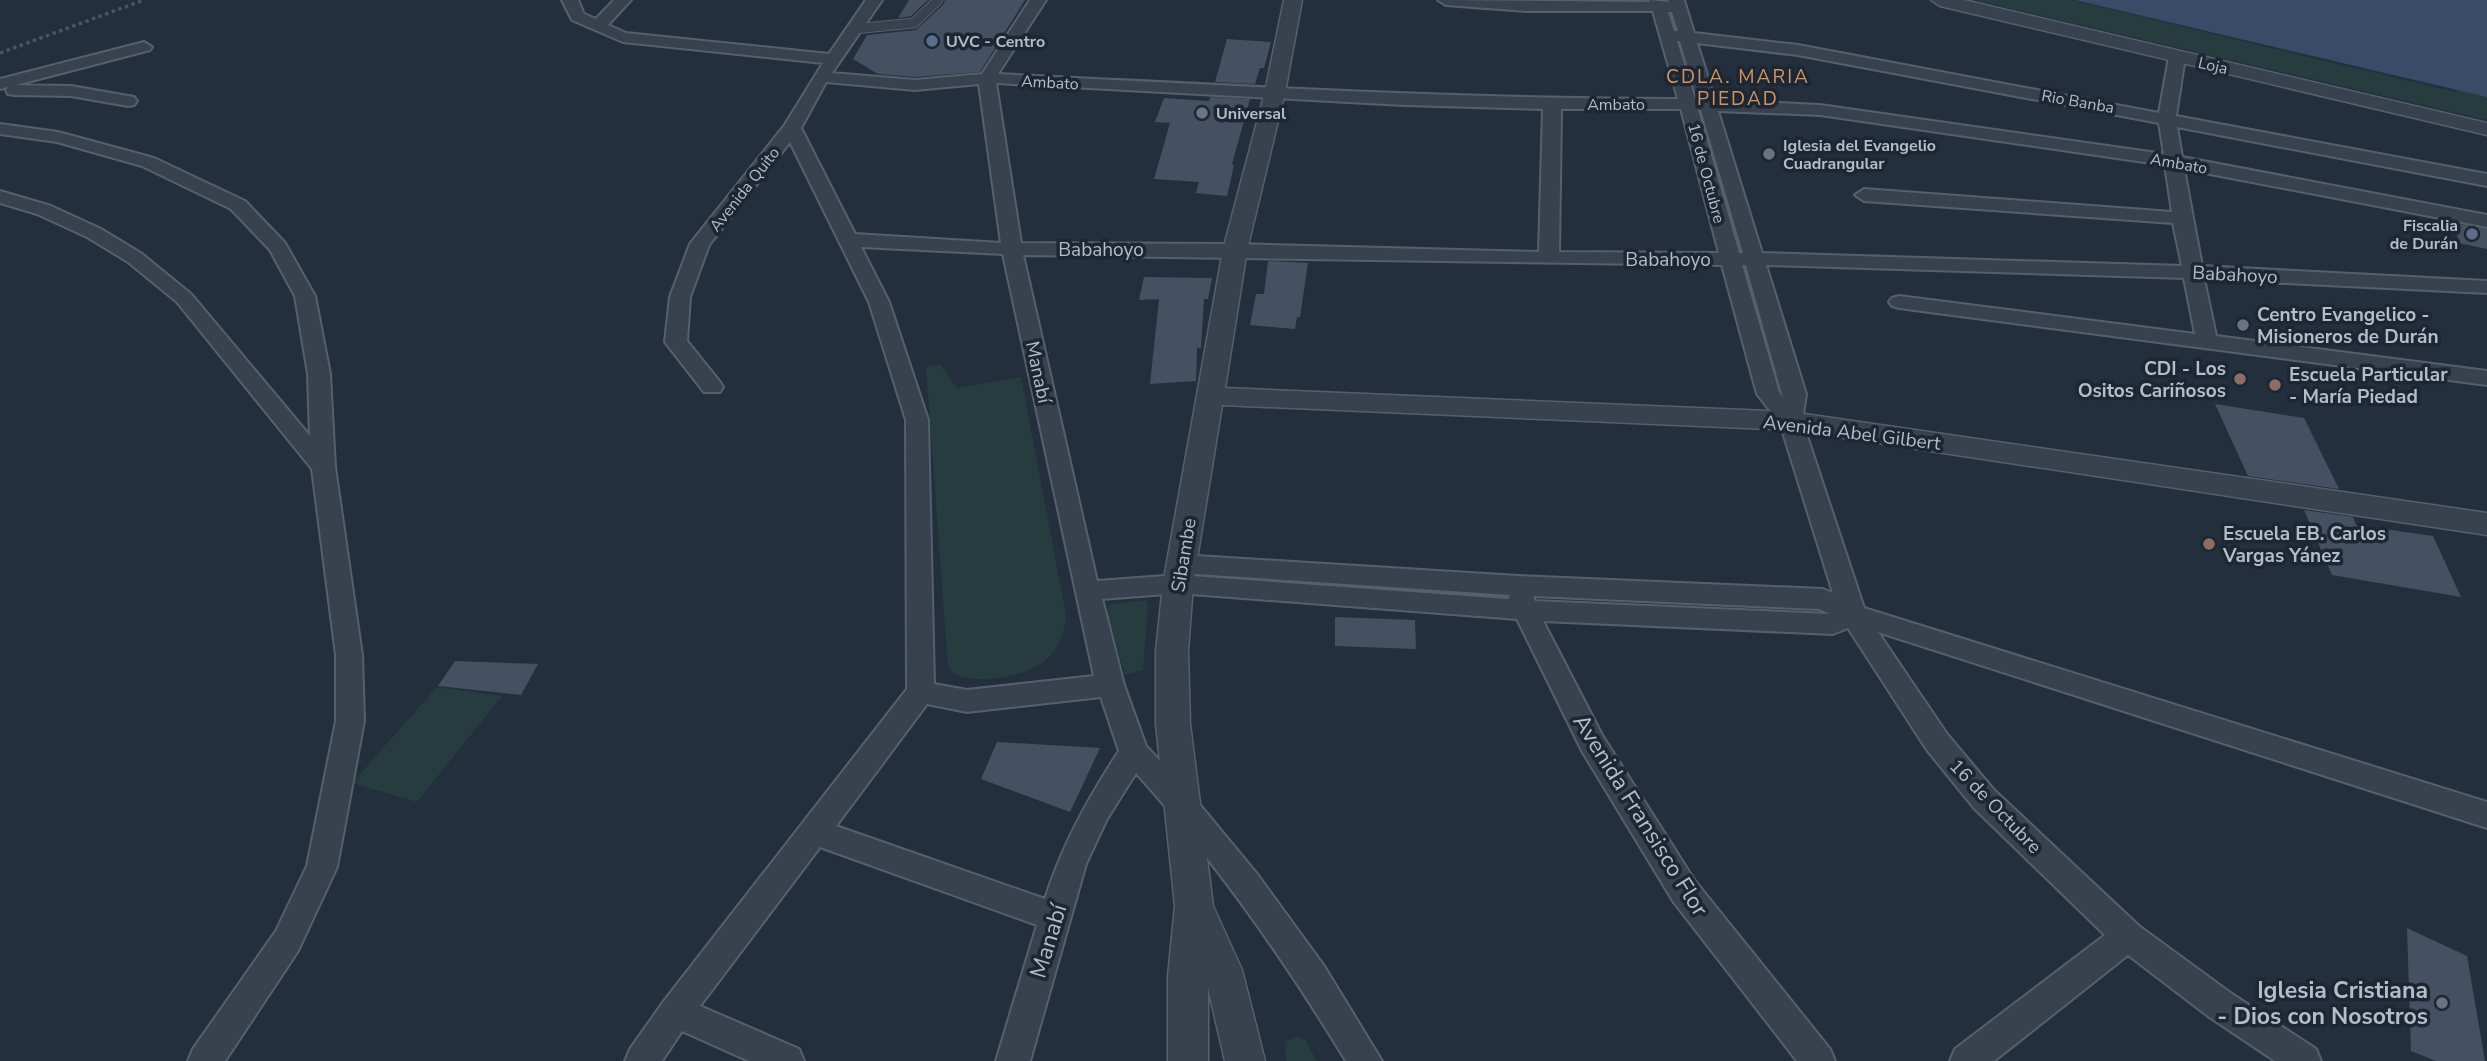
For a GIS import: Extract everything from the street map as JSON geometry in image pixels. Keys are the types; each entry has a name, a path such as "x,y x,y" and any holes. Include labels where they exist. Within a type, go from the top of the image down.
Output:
{"street":[{"path":"570,0 578,17 623,37 833,59"},
{"path":"597,27 623,0"},
{"name":"Avenida Quito","path":"712,387 676,342 680,297 700,244 792,128 821,77 874,0"},
{"path":"987,78 1038,0"},
{"name":"Sibambe","path":"1194,906 1173,724 1172,651 1179,574 1236,250 1275,92 1293,0"},
{"path":"1446,0 1526,6 1667,4"},
{"name":"Loja","path":"1940,0 2475,124 2487,129"},
{"name":"16 de Octubre","path":"1667,4 1667,35 1768,394 1791,421 1853,614 1906,699 1984,799 2128,936 2220,1005 2304,1061"},
{"name":"16 de Octubre","path":"1667,4 1688,35 1709,104 1795,394 1791,421"},
{"name":"Rio Banba","path":"1667,35 1688,35 1798,50 2167,117 2487,180"},
{"path":"0,87 144,47"},
{"path":"2177,57 2167,117 2182,218 2207,342"},
{"name":"Ambato","path":"821,77 915,85 987,78 1552,104 1709,104 1820,110 2173,162 2487,221"},
{"name":"Manabí","path":"987,78 1012,249 1110,685 1134,752 1181,803"},
{"path":"0,87 71,91 128,101"},
{"path":"1549,258 1552,104"},
{"path":"642,1061 676,1012 921,692 918,420 879,302 792,128"},
{"path":"0,129 58,137 148,162 238,205 278,247 305,296 319,374 323,467 349,655 350,721 322,867 287,941 205,1061"},
{"path":"1864,195 2182,218"},
{"path":"0,197 44,209 94,233 135,258 184,298 323,467"},
{"name":"Babahoyo","path":"849,240 1012,249 1754,259 2192,272 2487,287"},
{"path":"1899,302 2487,378"},
{"name":"Avenida Abel Gilbert","path":"1212,396 1791,421 2487,524"},
{"path":"1087,591 1179,574 1521,598 1833,624 1853,614 2487,815"},
{"name":"Avenida Fransisco Flor","path":"1521,598 1592,743 1684,891 1818,1061"},
{"path":"921,692 967,701 1110,685"},
{"name":"Manabí","path":"1013,1061 1072,864 1096,811 1134,752"},
{"path":"1181,803 1246,884 1291,946 1364,1061"},
{"path":"816,832 1055,917"},
{"path":"1188,1061 1188,976 1194,906"},
{"path":"1194,906 1223,970 1245,1061"},
{"path":"1967,1061 2128,936"},
{"path":"676,1012 787,1061"}],"lane":[{"path":"854,29 914,23 938,0"}],"path":[{"path":"0,53 144,0"}],"green space":[{"path":"1974,0 2072,0 2455,92 2456,87 2487,94 2487,120"},
{"path":"940,364 957,388 1021,377 1066,615 1057,648 1042,663 1022,673 993,678 966,678 955,674 948,667 926,367"},
{"path":"1146,600 1148,605 1143,670 1125,675 1106,610 1111,604"},
{"path":"437,687 502,696 417,802 352,783"},
{"path":"1299,1037 1305,1040 1317,1061 1286,1061 1285,1042"}],"water":[{"path":"2075,0 2487,0 2487,97"}],"building":[{"path":"909,0 928,0 911,16 898,18"},
{"name":"UVC - Centro","path":"945,0 1025,0 980,72 915,77 878,74 853,59 867,35 916,30"},
{"path":"1227,39 1271,42 1264,68 1260,68 1255,84 1215,82"},
{"path":"1210,97 1250,99 1232,164 1234,165 1227,196 1196,193 1199,182 1154,179 1170,123 1155,122 1164,98 1209,101"},
{"name":"Fiscalia de Durán","path":"2454,223 2487,229 2487,249 2459,243"},
{"path":"1268,261 1308,263 1300,317 1297,317 1295,329 1250,325 1256,294 1264,294"},
{"path":"1144,277 1212,278 1208,299 1204,299 1201,348 1197,348 1196,381 1150,384 1159,299 1139,300"},
{"path":"2215,404 2304,418 2339,489 2248,476"},
{"path":"2304,510 2353,517 2356,525 2433,536 2461,597 2332,575"},
{"path":"1335,617 1415,620 1416,649 1335,646"},
{"path":"455,661 538,664 521,695 438,686"},
{"path":"997,742 1100,748 1070,812 981,779"},
{"name":"Iglesia Cristiana - Dios con Nosotros","path":"2407,928 2467,956 2485,1061 2436,1061 2411,1051"}],"place":[{"name":"UVC - Centro","path":"932,41"},
{"name":"Universal","path":"1202,113"},
{"name":"Iglesia del Evangelio Cuadrangular","path":"1769,154"},
{"name":"Fiscalia de Durán","path":"2472,234"},
{"name":"Centro Evangelico - Misioneros de Durán","path":"2243,325"},
{"name":"CDI - Los Ositos Cariñosos","path":"2240,379"},
{"name":"Escuela Particular - María Piedad","path":"2275,385"},
{"name":"Escuela EB. Carlos Vargas Yánez","path":"2209,544"},
{"name":"Iglesia Cristiana - Dios con Nosotros","path":"2442,1003"}],"district":[{"name":"CDLA. MARIA PIEDAD","path":"1738,87"}]}
